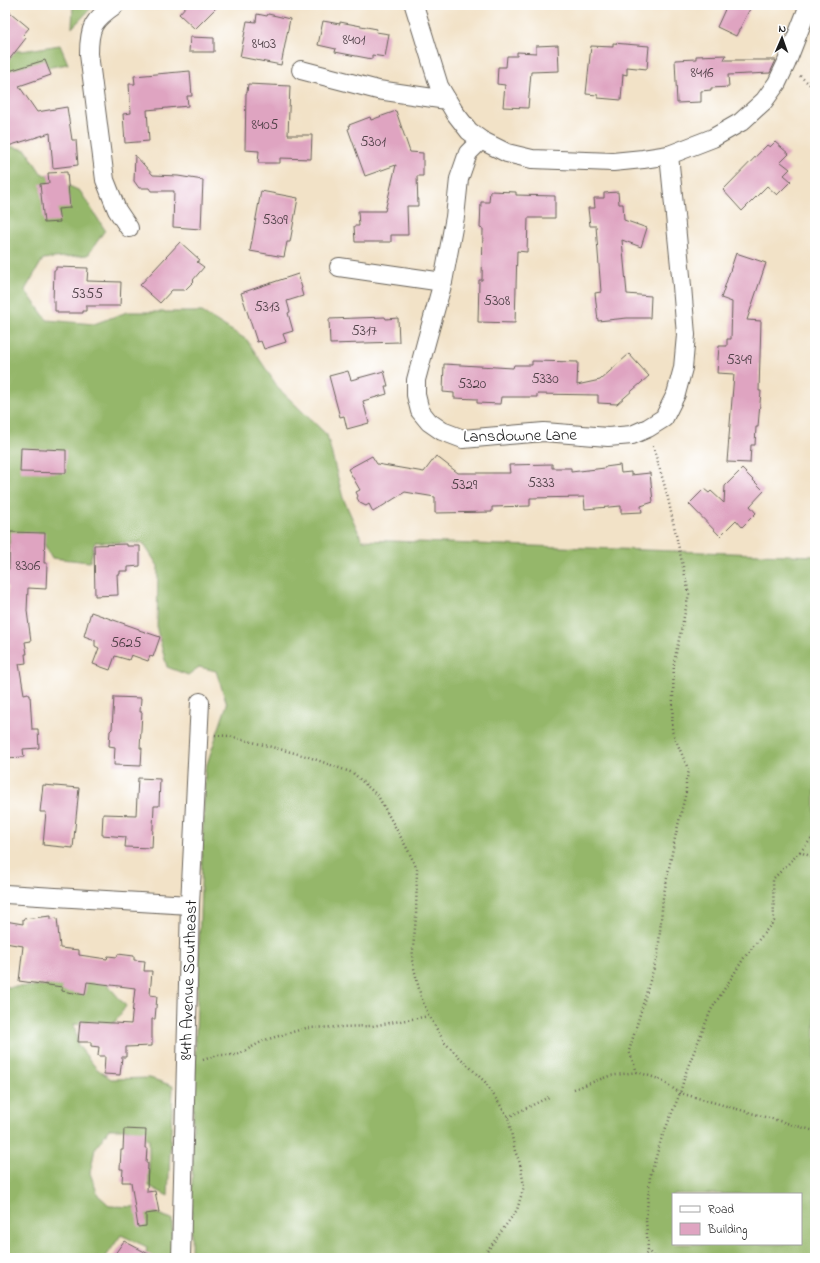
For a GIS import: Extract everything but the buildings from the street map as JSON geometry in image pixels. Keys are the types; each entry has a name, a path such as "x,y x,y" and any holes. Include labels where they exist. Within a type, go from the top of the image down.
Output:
{"street":[{"path":"115,5 102,15 94,25 89,39 89,54 105,180 117,210 129,228"},
{"path":"414,5 439,86 455,113 469,131 480,140 507,153 532,159 614,162 669,155 713,138 741,122 764,101 777,83 809,5"},
{"path":"300,70 378,90 447,100"},
{"name":"Lansdowne Lane","path":"480,140 468,153 459,179 455,217 443,282 426,339 416,380 416,395 420,411 429,422 442,431 463,439 544,432 608,437 632,435 648,428 664,418 676,394 683,368 686,335 669,155"},
{"path":"339,267 443,282"},
{"name":"84th Avenue Southeast","path":"181,1258 190,905 200,702"},
{"path":"5,894 190,905"}],"path":[{"path":"799,75 815,89"},
{"path":"637,1072 629,1051 658,954 663,898 686,792 686,781 689,771 672,731 674,662 689,594 667,494 648,428"},
{"path":"199,734 229,736 306,756 353,773 378,796 402,839 416,869 416,917 412,960 421,997 429,1016 445,1043 485,1082 508,1117 515,1150 520,1163 524,1186 517,1210 482,1258"},
{"path":"644,1258 648,1250 646,1220 650,1177 661,1140 680,1093 687,1069 711,1010 744,958 774,922 773,879 815,835"},
{"path":"800,852 815,858"},
{"path":"186,1066 218,1055 236,1055 264,1040 306,1028 372,1026 429,1016"},
{"path":"574,1089 609,1076 637,1072 659,1079 680,1093 815,1131"},
{"path":"508,1117 551,1096"},
{"path":"648,1250 654,1258"}],"green space":[{"path":"73,5 94,5 72,28"},
{"path":"60,45 68,64 5,75 5,50 22,51"},
{"path":"5,145 26,150 41,173 80,191 105,230 88,255 43,259 25,290 47,320 94,324 127,312 202,312 247,340 279,389 327,435 343,498 362,540 815,556 815,1258 191,1258 193,1120 205,770 227,704 216,671 199,667 188,675 167,667 157,630 158,566 143,543 95,542 90,562 52,558 42,540 12,537 5,552"},
{"path":"103,964 104,981 126,1006 115,1022 99,1027 74,1024 78,1045 96,1068 111,1079 150,1078 173,1086 168,1196 149,1186 149,1140 128,1129 109,1129 95,1149 90,1173 98,1195 110,1206 139,1207 172,1219 173,1257 145,1258 147,1247 121,1235 105,1258 5,1258 5,987 45,986"}]}
